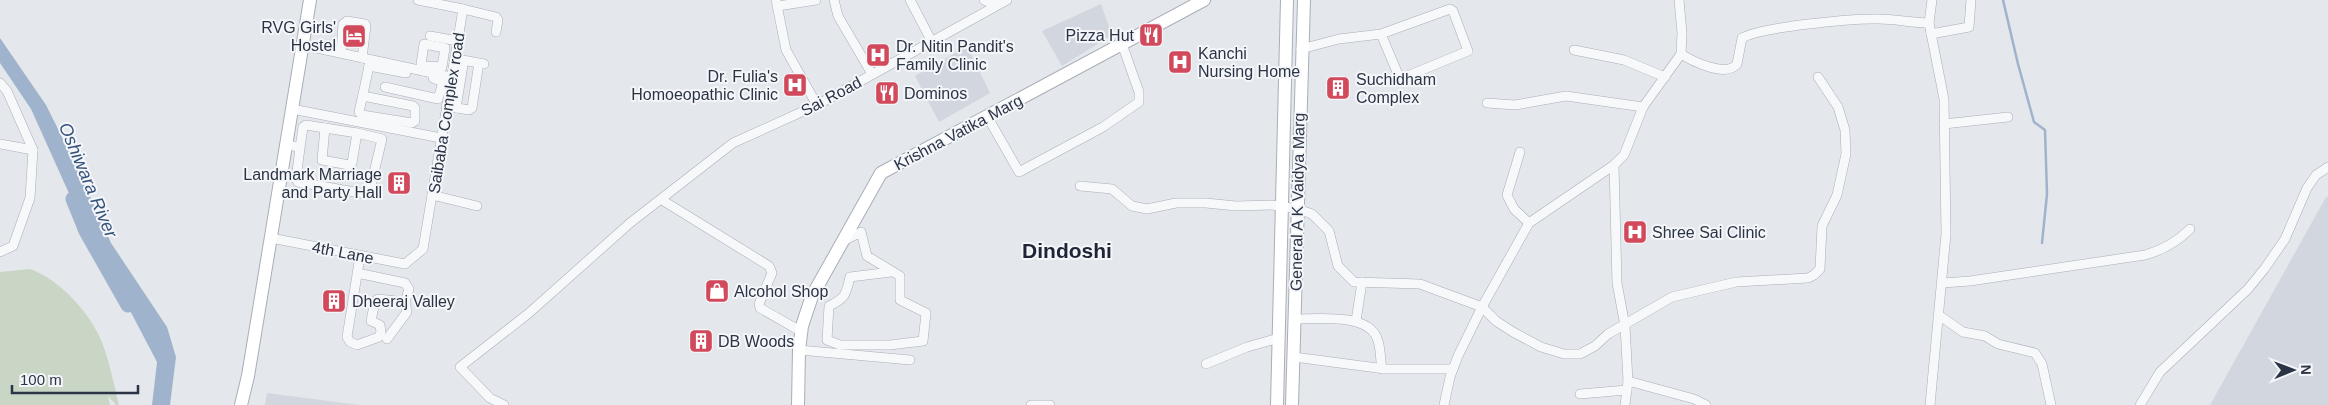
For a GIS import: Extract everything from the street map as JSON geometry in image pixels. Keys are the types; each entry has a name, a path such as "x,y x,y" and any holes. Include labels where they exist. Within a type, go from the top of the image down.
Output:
{"street":[{"path":"241,405 271,238 310,0"},
{"name":"Saibaba Complex road","path":"414,258 423,249 463,9 418,0"},
{"path":"816,0 777,3 786,50 817,105"},
{"path":"834,0 838,16 872,74"},
{"path":"910,0 932,42"},
{"path":"984,0 995,2"},
{"name":"Sai Road","path":"504,405 490,398 460,367 529,312 630,223 733,143 817,105 932,42 995,2 1007,0"},
{"name":"Krishna Vatika Marg","path":"798,405 799,350 812,296 881,173 1204,0"},
{"name":"General A K Vaidya Marg","path":"1278,405 1287,0"},
{"name":"General A K Vaidya Marg","path":"1292,405 1301,48 1304,0"},
{"path":"1444,405 1453,369 1482,307 1528,223 1614,165 1624,155 1643,107 1681,54 1682,33 1679,0"},
{"path":"1930,405 1940,316 1946,234 1944,99 1929,23 1932,0"},
{"path":"1931,34 1969,26 1971,0"},
{"path":"463,9 496,17 498,20 496,32"},
{"path":"1301,48 1339,39 1381,34 1450,9 1468,51 1467,54 1400,79 1381,34"},
{"path":"1681,54 1703,66 1729,69 1736,64 1742,38 1750,33 1879,18 1929,23"},
{"path":"341,53 343,24 347,21 365,24 367,61 359,112 362,115 412,123 415,121 415,108 413,106 363,96"},
{"path":"430,36 458,42"},
{"path":"987,116 1020,172 1103,127 1139,102 1139,92 1122,44"},
{"path":"303,45 341,53 389,70 441,80 443,82 440,98 385,88"},
{"path":"1574,50 1624,60 1665,77"},
{"path":"446,106 472,108 481,66 455,59"},
{"path":"367,61 423,68 451,77"},
{"path":"456,108 463,65"},
{"path":"382,100 389,70"},
{"path":"1080,186 1112,189 1132,206 1148,209 1176,203 1281,206 1298,209 1312,214 1329,231 1338,266 1354,282 1420,284 1482,307 1496,321 1541,347 1564,354 1580,354 1595,346 1608,334 1626,326 1672,296 1736,282 1808,278 1820,269 1822,226 1837,195 1846,154 1845,130 1838,107 1818,77"},
{"path":"0,83 7,91 34,150 30,198 19,235 13,246 0,252"},
{"path":"1487,103 1515,105 1566,96 1643,107"},
{"path":"292,109 441,138"},
{"path":"1944,124 2008,117"},
{"path":"306,125 325,128 382,139 370,190 366,194 298,182 296,179 304,127 306,125"},
{"path":"325,128 322,160 349,165 352,163 358,134"},
{"path":"0,144 34,150"},
{"path":"286,144 300,148"},
{"path":"1520,152 1507,195 1514,209 1528,223"},
{"path":"1614,165 1617,282 1626,326 1628,380 1625,405"},
{"path":"2140,405 2160,372 2248,289 2265,268 2285,239 2307,188 2316,175 2328,167"},
{"path":"432,195 477,206"},
{"path":"662,200 769,266 772,273 760,308 802,332"},
{"path":"1943,283 2145,255 2159,251 2179,240 2190,229"},
{"path":"843,241 861,232 867,256 900,276 900,300 926,313 923,342 890,345 840,345 827,340 830,306 841,301 846,294 850,277 891,272"},
{"name":"4th Lane","path":"271,238 406,264 414,258"},
{"path":"360,256 347,337 350,342 357,345 380,337 380,325 371,321 375,301 378,299 405,302"},
{"path":"357,273 405,283 409,289 405,302 407,312 388,339"},
{"path":"1356,321 1362,282"},
{"path":"1940,316 1963,332 1985,336 1998,344 2035,353 2042,364 2051,405"},
{"path":"1295,319 1356,321 1369,326 1378,339 1382,368"},
{"path":"1206,364 1247,347 1279,338"},
{"path":"799,350 910,360"},
{"path":"1294,357 1382,368 1453,369"},
{"path":"1628,380 1694,399 1706,405"},
{"path":"1580,394 1627,390"},
{"path":"1031,405 1050,405"}],"shaded area":[{"path":"1101,4 1112,35 1062,66 1042,31"},
{"path":"967,46 990,93 939,122 915,76"},
{"path":"2326,197 2328,197 2328,405 2210,405"},
{"path":"267,393 359,405 265,405"}],"green space":[{"path":"30,269 42,274 64,290 91,322 103,345 119,405 116,405 108,396 110,405 0,405 0,272"}],"water":[{"path":"0,38 46,105 111,243 167,327 176,357 170,405 152,405 157,362 72,200 31,109 0,63"}],"waterway":[{"path":"2003,0 2034,122 2045,130 2047,194 2042,243"},
{"name":"Oshiwara River","path":"73,199 86,231 128,305"}],"place":[{"name":"Pizza Hut","path":"1151,35"},
{"name":"RVG Girls' Hostel","path":"354,36"},
{"name":"Dr. Nitin Pandit's Family Clinic","path":"878,55"},
{"name":"Kanchi Nursing Home","path":"1180,62"},
{"name":"Dr. Fulia's Homoeopathic Clinic","path":"795,85"},
{"name":"Suchidham Complex","path":"1338,88"},
{"name":"Dominos","path":"887,93"},
{"name":"Landmark Marriage and Party Hall","path":"399,183"},
{"name":"Shree Sai Clinic","path":"1635,232"},
{"name":"Alcohol Shop","path":"717,291"},
{"name":"Dheeraj Valley","path":"334,301"},
{"name":"DB Woods","path":"701,341"}],"district":[{"name":"Dindoshi","path":"1067,251"}]}
